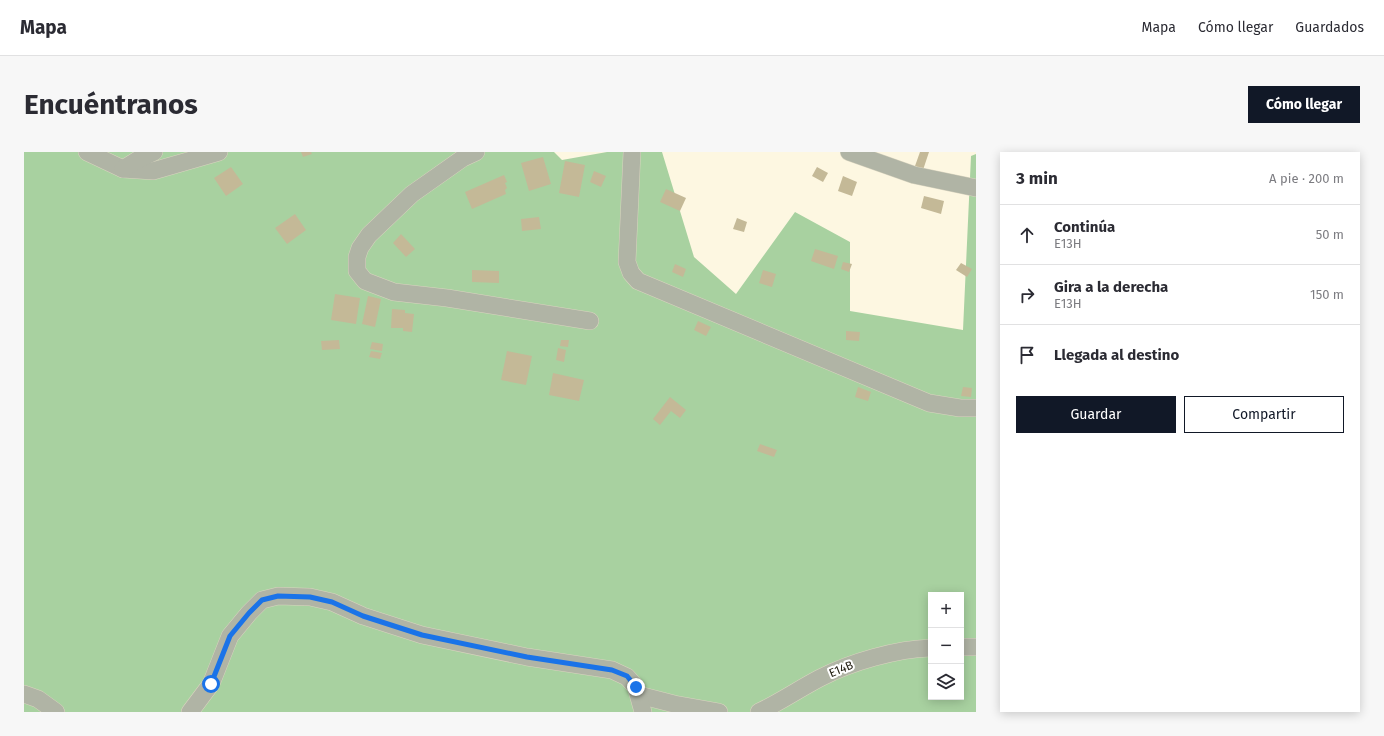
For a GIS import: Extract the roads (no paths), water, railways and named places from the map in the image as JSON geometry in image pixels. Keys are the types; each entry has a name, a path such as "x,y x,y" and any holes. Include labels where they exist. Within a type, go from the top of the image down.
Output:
{"street":[{"path":"87,152 123,169 153,170 218,152"},
{"path":"123,169 154,152"},
{"path":"476,152 463,158 412,194 369,235 360,248 357,257 357,271 364,281 394,292 447,298 590,321"},
{"path":"632,152 627,262 631,273 638,281 929,403 960,408 976,408"},
{"path":"849,152 914,175 976,188"},
{"path":"190,712 211,684 230,636 262,600 278,596 310,597 332,602 363,616 422,635 527,657 612,670 627,676 640,699 719,712"},
{"path":"964,647 976,647"},
{"name":"E14B","path":"759,712 778,703 820,677 864,660 917,648 928,648"},
{"path":"24,694 38,699 56,712"}]}
